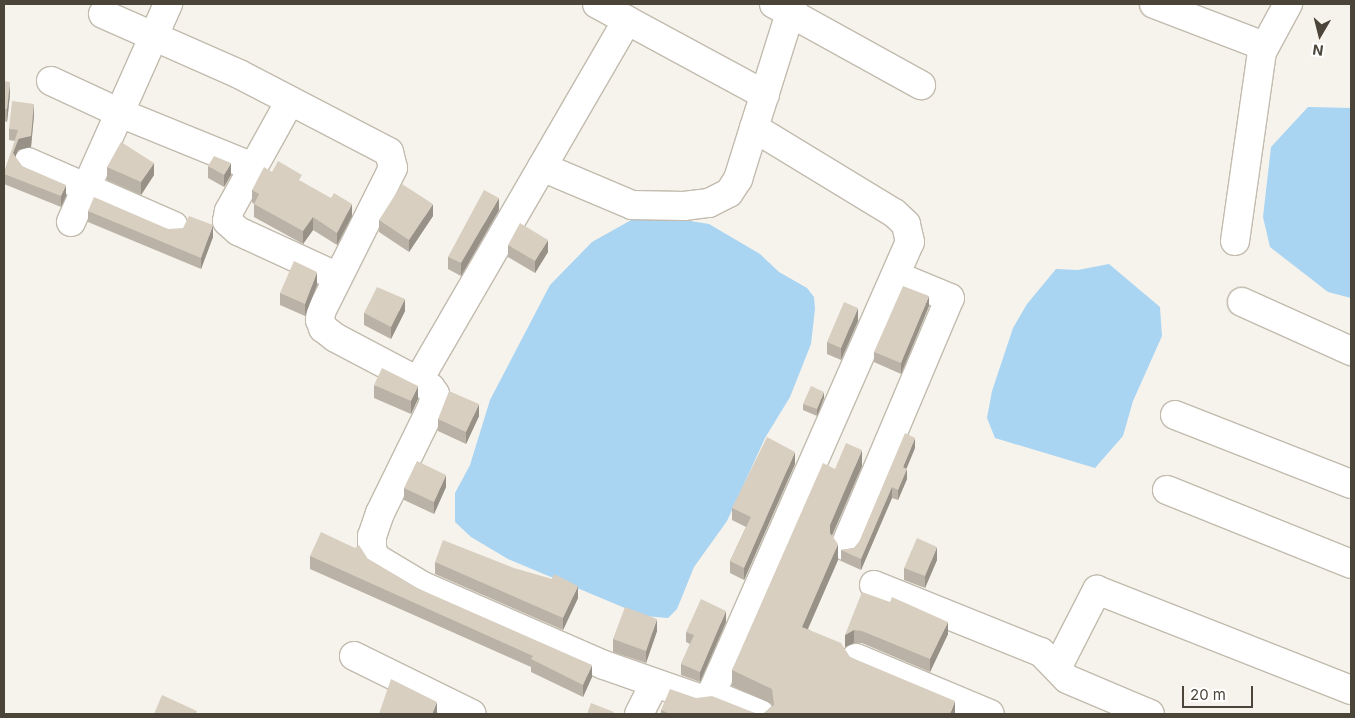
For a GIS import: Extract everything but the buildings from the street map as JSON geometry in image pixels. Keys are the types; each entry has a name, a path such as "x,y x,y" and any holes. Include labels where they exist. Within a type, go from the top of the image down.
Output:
{"street":[{"path":"70,222 168,4"},
{"path":"597,4 765,95"},
{"path":"1154,4 1264,46"},
{"path":"1234,241 1264,46 1288,4"},
{"path":"542,167 632,205 654,208 710,203 729,193 738,179 765,95 785,7 921,85"},
{"path":"103,14 239,74 376,143 392,158 389,176 321,312 324,328 431,388 435,399 380,513 372,536 372,549 376,558 424,586 654,685 701,699 711,694 897,276 910,242 906,224 754,128"},
{"path":"418,381 627,20"},
{"path":"52,81 120,113 253,167"},
{"path":"290,100 227,215 229,227 338,276"},
{"path":"28,162 87,186 174,226"},
{"path":"844,546 950,298 897,276"},
{"path":"1242,302 1351,351"},
{"path":"1175,415 1351,484"},
{"path":"1167,490 1351,564"},
{"path":"874,585 1041,652 1067,679 1150,714"},
{"path":"1057,668 1097,590 1351,690"},
{"path":"354,656 472,714"},
{"path":"856,658 990,714"},
{"path":"639,714 654,685"},
{"path":"711,694 760,714"}],"water":[{"path":"1308,107 1351,108 1351,298 1328,292 1270,247 1263,217 1271,147"},
{"path":"653,215 709,224 760,254 779,272 807,288 814,297 815,309 811,344 790,397 765,438 727,521 694,567 677,609 668,618 644,616 508,559 471,537 455,522 455,493 470,465 490,400 550,285 592,242 633,219"},
{"path":"1109,264 1160,307 1162,336 1133,401 1123,436 1095,468 995,438 987,418 992,391 1013,328 1027,304 1056,269 1078,270"}]}
